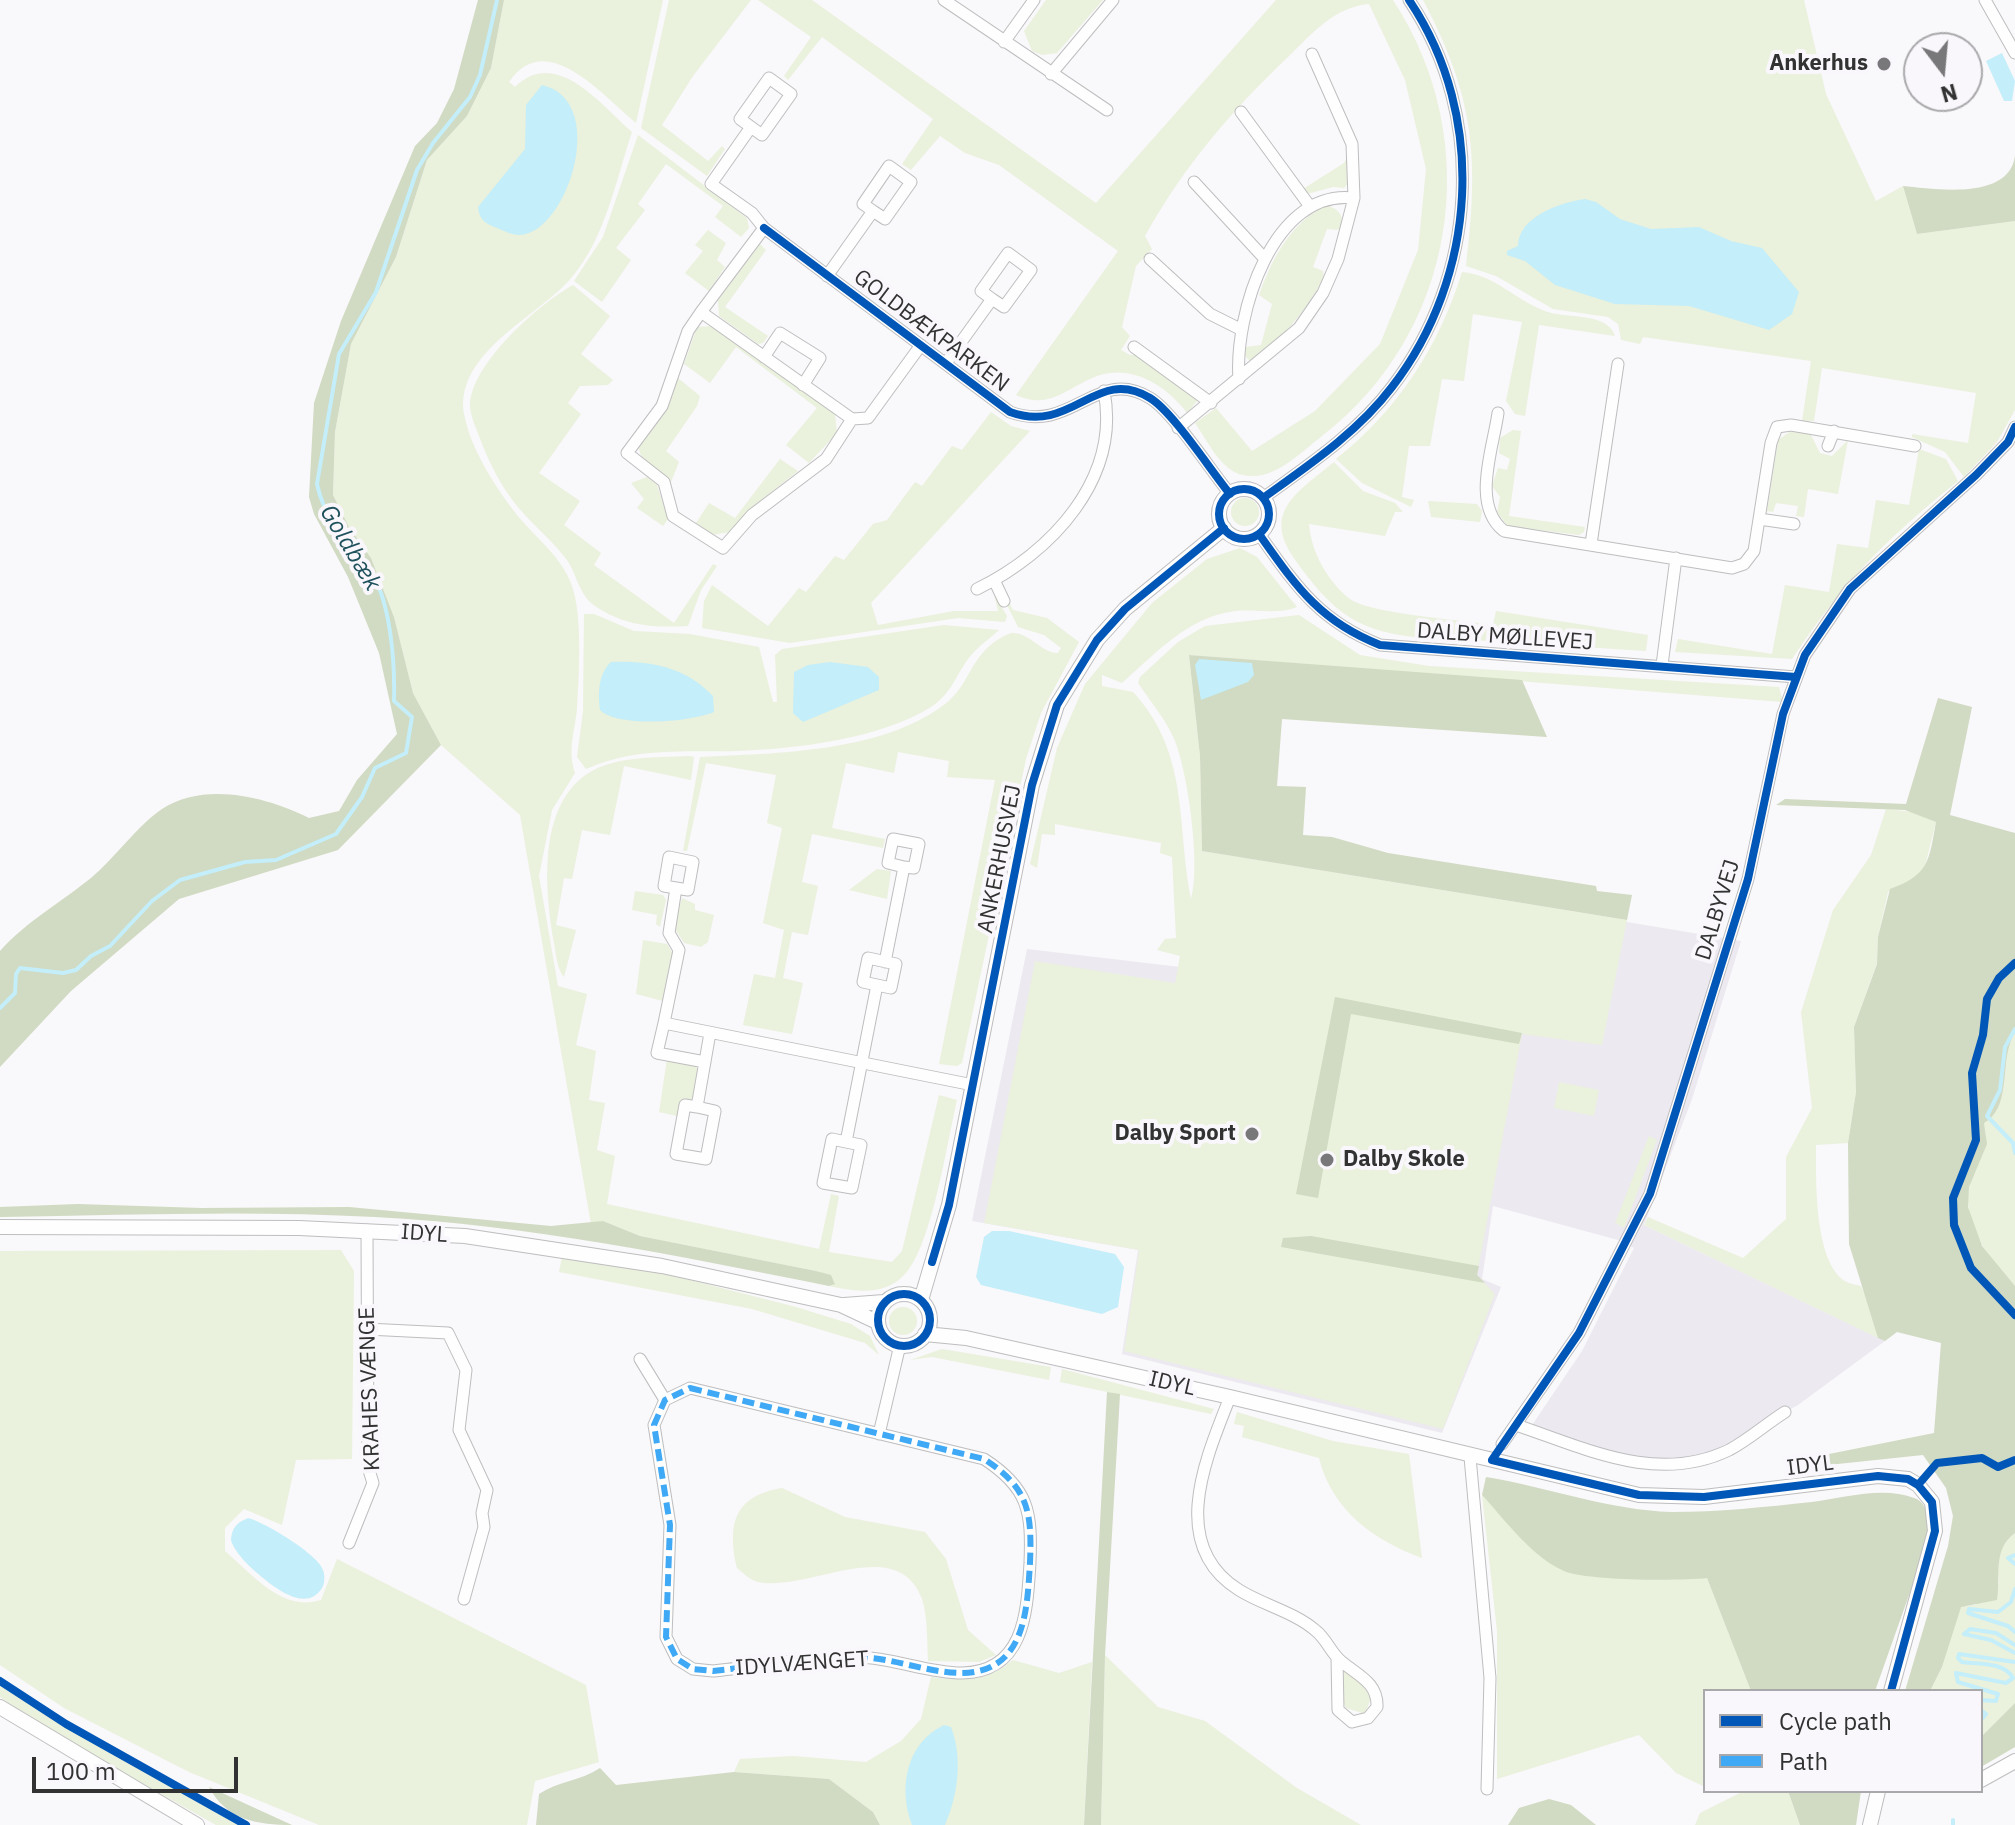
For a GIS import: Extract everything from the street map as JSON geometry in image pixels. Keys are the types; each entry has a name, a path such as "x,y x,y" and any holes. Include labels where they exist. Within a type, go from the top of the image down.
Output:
{"street":[{"path":"944,0 1107,110"},
{"path":"1004,42 1034,0"},
{"path":"1051,74 1113,0"},
{"path":"1263,498 1350,432 1391,388 1424,338 1452,268 1463,190 1456,112 1431,38 1409,0"},
{"path":"1985,0 2015,53"},
{"path":"1178,428 1299,328 1323,293 1346,235 1354,198 1352,144 1312,54"},
{"name":"GOLDBÆKPARKEN","path":"769,78 791,94 762,135 751,127 740,119 769,78"},
{"path":"1241,112 1309,205"},
{"name":"GOLDBÆKPARKEN","path":"751,127 711,184 752,213 764,228 827,276 1010,412 1026,418 1055,417 1104,391"},
{"name":"GOLDBÆKPARKEN","path":"889,166 911,182 885,219 873,211 863,204 889,166"},
{"path":"1194,182 1265,259"},
{"path":"1239,379 1242,330 1265,259 1282,231 1309,205 1338,196 1354,198"},
{"name":"GOLDBÆKPARKEN","path":"827,276 873,211"},
{"name":"GOLDBÆKPARKEN","path":"764,228 688,331 662,406 627,453 664,482 673,516 723,548 752,515 826,459 852,419 868,418 921,345"},
{"name":"GOLDBÆKPARKEN","path":"1008,253 1031,270 1004,307 992,299 981,291 1008,253"},
{"path":"1150,259 1210,314 1242,330"},
{"name":"GOLDBÆKPARKEN","path":"946,363 992,299"},
{"path":"701,312 852,419"},
{"path":"764,357 780,333 820,358 803,385"},
{"path":"1134,347 1211,403"},
{"path":"1591,544 1618,364"},
{"path":"977,589 1022,565 1045,545 1082,499 1096,469 1106,436 1109,416 1104,391 1131,390 1150,397 1230,494"},
{"path":"1498,413 1485,498 1494,523 1504,531 1732,568 1744,564 1754,551 1777,427 1791,425 1915,446"},
{"name":"DALBYVEJ","path":"1502,1444 1579,1333 1650,1194 1748,879 1766,807 1783,714 1805,655 1850,589 1976,475 2008,442 2015,427"},
{"path":"1828,446 1834,431"},
{"path":"1247,490 1263,498 1268,521 1259,534 1236,538 1224,528 1220,510 1230,494 1247,490"},
{"path":"1759,519 1794,524"},
{"name":"ANKERHUSVEJ","path":"914,1297 932,1262 949,1205 1032,785 1057,705 1097,640 1125,609 1224,528"},
{"name":"DALBY MØLLEVEJ","path":"1259,534 1312,605 1333,622 1380,645 1406,650 1662,665 1796,677"},
{"path":"1662,665 1676,558"},
{"path":"994,580 1004,601"},
{"path":"885,962 904,867"},
{"path":"676,888 669,933 679,950 657,1053 705,1062"},
{"path":"868,958 896,964 891,988 877,985 863,982 868,958"},
{"path":"846,1142 877,985"},
{"path":"664,1023 862,1060 973,1085"},
{"path":"697,1107 710,1033"},
{"path":"685,1105 697,1107 715,1111 706,1159 676,1154 685,1105"},
{"path":"832,1139 846,1142 861,1145 852,1188 823,1183 832,1139"},
{"name":"IDYL","path":"0,1227 367,1230 465,1236 582,1251 841,1305 877,1322"},
{"name":"KRAHES VÆNGE","path":"349,1543 373,1483 368,1467 367,1230"},
{"path":"894,1295 914,1297 930,1314 925,1334 910,1345 900,1345 885,1338 877,1322 884,1302 894,1295"},
{"name":"IDYL","path":"841,1305 884,1302"},
{"name":"IDYL","path":"930,1314 966,1338"},
{"path":"367,1329 448,1333 466,1370 459,1430 487,1490 482,1513 484,1527 464,1599"},
{"name":"IDYL","path":"925,1334 966,1338 1230,1397 1470,1457 1639,1495 1704,1497 1878,1476 1908,1479 1918,1485 1932,1502 1935,1531 1892,1689"},
{"path":"879,1434 900,1345"},
{"path":"640,1359 665,1400"},
{"name":"IDYLVÆNGET","path":"690,1388 706,1390 879,1434 984,1459 1010,1477 1022,1494 1031,1529 1027,1611 1022,1633 1012,1648 999,1661 962,1673 857,1657 713,1671 693,1669 677,1659 666,1637 670,1525 654,1425 665,1400 690,1388"},
{"path":"1230,1397 1210,1448 1197,1495 1195,1517 1202,1545 1219,1572 1235,1588 1317,1631 1337,1658 1367,1680 1377,1692 1377,1707 1368,1718 1352,1722 1338,1710 1337,1658"},
{"path":"1516,1425 1626,1463 1668,1466 1701,1460 1730,1449 1785,1412"},
{"path":"1470,1457 1490,1678 1487,1789"},
{"path":"0,1707 197,1825"},
{"path":"1983,1779 2015,1761"},
{"path":"1870,1825 1878,1793"}],"shaded area":[{"name":"Dalby Sport","path":"1202,851 1741,941 1692,1099 1644,1225 1885,1341 1798,1405 1696,1460 1628,1460 1530,1428 1582,1351 1634,1248 1618,1240 1493,1206 1482,1279 1501,1287 1442,1433 1122,1354 1138,1250 972,1221 1027,949 1180,967"}],"green space":[{"path":"478,0 504,0 491,68 467,116 427,160 396,257 351,344 335,432 333,495 349,527 371,558 394,617 413,693 441,745 338,850 179,899 71,991 0,1067 0,951 32,921 91,878 153,816 179,800 216,794 255,799 309,818 339,811 357,780 397,734 379,653 348,577 314,514 309,497 314,403 341,321 415,146 437,123 454,89"},
{"path":"504,0 663,0 636,123 591,83 556,63 540,61 524,67 509,82 515,87 531,76 546,73 562,76 592,95 632,132 601,227 583,262 558,291 486,353 472,372 464,392 467,427 484,465 514,511 564,569 577,605 579,665 572,748 575,773 552,810 539,876 558,986 587,994 576,1045 596,1051 589,1100 605,1103 597,1150 615,1156 607,1204 819,1249 831,1194 839,1196 829,1252 892,1262 902,1251 939,1095 957,1100 931,1217 915,1260 897,1281 879,1289 859,1291 829,1286 835,1283 831,1276 816,1271 640,1236 603,1221 591,1224 520,815 441,745 413,693 394,617 371,558 349,527 333,495 335,432 351,344 396,257 427,160 467,116 491,68"},
{"path":"669,0 751,0 693,76 662,125 708,161 722,146 725,149 707,176 641,128"},
{"path":"758,0 812,0 1096,203 1276,0 1393,0 1422,55 1440,113 1447,173 1443,232 1428,290 1403,344 1368,393 1295,458 1265,474 1243,475 1228,468 1195,423 1216,408 1252,451 1315,411 1380,344 1418,250 1426,169 1405,80 1369,4 1345,10 1325,22 1248,97 1192,163 1145,236 1152,249 1136,266 1122,327 1130,336 1121,350 1130,355 1139,354 1198,400 1187,413 1156,384 1117,372 1090,379 1046,400 1016,395 1118,251 999,165 965,153 940,136 911,170 902,164 933,119 822,37 788,80 784,76 811,37"},
{"path":"1046,0 1103,0 1057,53 1042,55 1032,51 1024,31"},
{"path":"1423,0 1804,0 1826,94 1876,201 1903,186 1917,234 2015,221 2015,410 1997,442 1964,477 1945,452 1912,437 1912,434 1968,443 1976,393 1822,368 1814,421 1802,421 1811,361 1643,337 1640,344 1621,340 1618,324 1608,317 1553,309 1496,276 1466,266 1472,193 1469,129 1453,68"},
{"path":"638,135 747,218 749,228 741,237 715,217 723,206 666,164 638,204 645,210 616,248 631,260 602,302 574,281 603,237"},
{"path":"1349,153 1350,181 1344,188 1333,187 1307,194 1303,189 1344,163"},
{"path":"2015,156 2015,221 1917,234 1903,186 1950,190 1985,186 1999,180 2010,170"},
{"path":"1325,205 1339,212 1342,227 1327,229 1313,267 1323,271 1324,278 1292,324 1251,362 1245,356 1246,347 1261,345 1272,304 1259,295 1270,268 1292,233"},
{"path":"708,230 726,243 717,260 725,267 709,291 685,273 703,251 695,245"},
{"path":"760,244 766,250 725,307 768,336 758,344 719,316 718,300"},
{"path":"1462,272 1496,283 1548,312 1604,323 1615,336 1539,325 1525,416 1515,414 1506,401 1522,322 1473,314 1464,381 1442,379 1430,446 1409,446 1402,497 1414,500 1411,507 1362,483 1336,459 1378,420 1413,376 1441,326"},
{"path":"573,285 610,316 581,354 613,380 608,385 580,386 568,403 581,414 539,473 580,501 564,525 601,553 594,565 674,623 713,564 717,566 701,590 688,626 663,627 628,622 595,606 582,591 567,560 506,490 491,464 474,422 470,407 473,390 493,355 526,320"},
{"path":"713,326 835,414 837,433 809,463 786,445 817,408 736,347 710,383 684,364 697,327"},
{"path":"678,378 700,396 697,406 666,451 679,462 671,482 642,458 638,447 666,410"},
{"path":"991,412 1011,426 1030,431 871,603 878,625 954,611 998,611 994,594 1007,616 1005,622 958,618 790,643 702,628 704,601 712,585 768,626 799,588 806,592 835,556 844,560 873,524 887,520 915,482 922,486 952,446 962,450"},
{"path":"1513,430 1521,431 1509,516 1585,527 1584,532 1579,535 1507,526 1497,512 1500,497 1492,486 1498,468 1507,470 1510,459 1499,453 1500,438"},
{"path":"1791,431 1810,433 1820,453 1832,456 1848,440 1838,494 1808,489 1804,517 1796,516 1798,506 1776,503 1773,512 1767,511 1778,440"},
{"path":"1919,449 1946,459 1958,481 1868,562 1830,606 1792,659 1675,652 1678,639 1772,654 1785,585 1829,592 1837,544 1868,548 1876,500 1909,505"},
{"path":"780,459 798,471 750,509 730,532 712,535 696,523 709,503 735,518"},
{"path":"1334,462 1363,491 1395,503 1403,512 1395,512 1385,536 1309,524 1322,566 1350,599 1377,609 1493,625 1496,611 1648,635 1646,651 1399,635 1366,626 1351,618 1327,599 1308,577 1286,544 1282,530 1282,517 1287,506"},
{"path":"647,477 657,485 668,519 663,526 637,508 644,499 631,483"},
{"path":"1245,498 1255,502 1259,512 1255,522 1245,526 1235,522 1231,512 1235,502"},
{"path":"1428,501 1477,504 1482,511 1480,522 1431,517"},
{"name":"Dalby Sport","path":"1240,548 1257,557 1297,607 1282,611 1235,611 1218,615 1174,638 1122,683 1102,675 1102,686 1133,692 1164,740 1178,790 1191,899 1194,843 1180,756 1168,726 1138,683 1140,677 1178,642 1205,626 1299,615 1360,655 1429,666 1779,687 1783,702 1189,655 1200,756 1202,851 1627,920 1602,1045 1522,1034 1477,1275 1495,1294 1443,1429 1124,1351 1139,1250 984,1223 1035,961 1175,983 1180,956 1157,950 1165,939 1176,938 1172,857 1160,853 1161,843 1055,824 1055,835 1042,834 1037,868 1030,864 1057,748 1085,684 1152,603 1207,559"},
{"path":"1009,602 1013,610 1047,618 1079,642 1041,713 1026,759 962,1063 957,1066 939,1064 995,780 947,777 949,761 898,752 894,773 846,763 832,828 885,839 883,848 812,834 802,882 818,886 808,935 792,932 783,978 803,983 792,1034 743,1025 754,974 775,978 784,930 763,923 782,828 767,823 776,775 706,763 687,851 683,851 700,757 827,747 891,732 945,704 987,648 1011,633 1058,653 1061,648 1044,635 1018,627 1006,603"},
{"path":"584,614 594,614 634,631 690,634 759,647 773,702 777,702 775,655 782,649 944,625 999,630 971,655 938,702 887,727 836,740 784,748 641,754 586,769 577,757 583,711"},
{"path":"1189,655 1522,680 1547,737 1282,719 1277,786 1306,787 1303,835 1332,837 1388,853 1596,886 1597,891 1632,895 1627,920 1202,851 1200,756"},
{"path":"1938,698 1972,707 1950,815 2015,833 2015,1033 2007,1056 2003,1094 1993,1115 1984,1123 1987,1144 1969,1187 1968,1207 1982,1246 2015,1286 2015,1533 2000,1555 1997,1600 1961,1607 1942,1667 1931,1689 1906,1689 1948,1546 1953,1516 1946,1488 1923,1455 1809,1467 1819,1456 1934,1433 1941,1343 1897,1332 1885,1341 1878,1338 1849,1244 1848,1143 1856,1092 1854,1027 1877,964 1878,937 1890,889 1913,878 1925,865 1936,822 1905,810 1776,805 1785,799 1906,804"},
{"path":"694,757 691,780 624,766 610,835 582,830 572,879 564,878 556,925 576,930 564,977 555,952 547,876 552,829 559,807 571,789 598,768 637,759"},
{"path":"1886,809 1913,812 1936,822 1925,866 1914,880 1888,892 1878,937 1877,963 1854,1027 1856,1092 1848,1143 1816,1145 1819,1217 1827,1254 1843,1280 1861,1286 1872,1309 1878,1338 1644,1225 1648,1217 1743,1258 1786,1219 1786,1157 1812,1108 1801,1012 1833,910 1871,855"},
{"path":"877,869 891,871 887,899 849,890"},
{"path":"635,891 663,895 666,900 660,927 656,924 657,915 632,910"},
{"path":"682,898 695,904 695,910 714,915 708,942 701,947 684,943 673,926"},
{"path":"643,940 667,944 673,954 663,1001 636,994"},
{"path":"1335,997 1522,1033 1519,1044 1351,1014 1318,1198 1296,1194"},
{"path":"2015,1033 2015,1286 1996,1266 1980,1242 1968,1201 1971,1178 1986,1140 1983,1123 1993,1115 2003,1094 2007,1055"},
{"path":"667,1059 695,1066 699,1071 694,1099 681,1100 677,1116 659,1112"},
{"path":"1559,1082 1599,1090 1594,1116 1554,1108"},
{"path":"1649,1136 1657,1140 1624,1228 1615,1223"},
{"path":"78,1204 201,1208 349,1207 551,1226 603,1221 640,1236 831,1275 835,1284 829,1286 547,1234 433,1221 281,1214 0,1217 0,1207"},
{"path":"1311,1236 1479,1266 1477,1275 1485,1283 1281,1247 1283,1238"},
{"path":"341,1250 354,1271 352,1459 296,1460 282,1525 244,1509 225,1528 225,1551 269,1589 294,1601 307,1602 321,1600 337,1559 586,1685 599,1762 535,1781 527,1825 319,1825 189,1772 64,1708 0,1665 0,1251"},
{"path":"562,1257 655,1271 851,1324 870,1336 879,1355 865,1343 752,1309 559,1272"},
{"path":"903,1307 913,1311 917,1321 913,1331 903,1335 893,1331 889,1321 893,1311"},
{"path":"942,1349 1051,1367 1049,1380 932,1357 910,1360"},
{"path":"1062,1369 1214,1409 1211,1414 1060,1382"},
{"path":"1107,1392 1120,1394 1105,1655 1101,1825 1084,1825"},
{"path":"1237,1412 1333,1441 1409,1454 1422,1558 1387,1542 1357,1521 1334,1493 1319,1458 1242,1437 1244,1426 1234,1424"},
{"path":"1486,1477 1601,1503 1672,1512 1760,1507 1889,1493 1914,1498 1924,1506 1928,1519 1926,1547 1876,1689 1750,1689 1707,1578 1612,1578 1564,1571 1530,1547 1482,1495"},
{"path":"782,1488 845,1517 925,1532 946,1559 968,1630 996,1655 979,1662 928,1661 922,1599 910,1579 893,1570 872,1567 778,1583 752,1580 737,1568 734,1525 744,1505 753,1498"},
{"path":"1482,1495 1544,1557 1563,1570 1707,1578 1750,1689 1703,1689 1703,1786 1676,1773 1639,1735 1497,1779 1497,1631"},
{"path":"2015,1533 2015,1703 1983,1735 1983,1689 1931,1689 1942,1667 1958,1611 1962,1606 1975,1605 1999,1583 2000,1555"},
{"path":"1105,1655 1158,1707 1205,1721 1297,1788 1361,1825 1101,1825"},
{"path":"1013,1660 1059,1673 1092,1662 1084,1825 880,1825 873,1812 829,1779 734,1772 740,1759 793,1756 866,1762 901,1741 921,1719 931,1677 975,1678 994,1672"},
{"path":"1344,1671 1367,1685 1372,1695 1365,1714 1346,1708 1342,1699"},
{"path":"0,1685 103,1749 244,1825 216,1825 51,1732 0,1697"},
{"path":"2015,1703 2015,1747 1983,1766 1983,1735"},
{"path":"600,1768 616,1785 734,1772 829,1779 873,1812 880,1825 536,1825 539,1794"},
{"path":"209,1787 292,1825 255,1822 234,1814 224,1807"},
{"path":"1740,1793 1789,1793 1800,1825 1695,1825 1700,1813"},
{"path":"1789,1793 1861,1793 1856,1825 1800,1825"},
{"path":"1549,1799 1571,1805 1596,1825 1508,1825 1519,1808"}],"water":[{"path":"2002,53 2015,81 2012,101 2004,101 1986,61"},
{"path":"542,85 562,95 573,113 577,136 575,161 568,186 557,208 542,225 526,234 515,234 486,223 478,207 525,149 526,105"},
{"path":"1585,199 1596,202 1620,219 1651,229 1699,227 1731,241 1762,248 1799,292 1792,314 1769,330 1689,306 1615,304 1555,285 1525,261 1507,255 1507,251 1518,246 1525,227 1533,219 1553,208"},
{"path":"1199,659 1252,663 1254,675 1248,682 1201,700 1195,665"},
{"path":"611,662 653,664 679,672 713,696 714,712 655,722 609,716 600,710 599,691 601,678"},
{"path":"830,662 868,667 879,677 879,690 803,722 793,713 794,672 808,665"},
{"path":"992,1231 1009,1231 1115,1254 1124,1267 1118,1307 1102,1314 981,1285 976,1277 984,1237"},
{"path":"248,1518 290,1540 319,1563 324,1572 324,1581 316,1595 301,1599 284,1593 244,1561 231,1540 235,1526"},
{"path":"944,1725 951,1727 958,1764 956,1789 949,1813 945,1825 912,1825 906,1796 908,1768 921,1743"}],"waterway":[{"name":"Goldbæk","path":"0,1008 15,993 16,974 20,968 63,973 76,970 91,956 110,946 152,901 180,880 245,862 276,860 336,834 362,797 375,768 406,753 412,717 394,701 392,650 382,596 368,568 325,509 317,484 339,354 376,292 417,170 433,143 470,97 480,75 497,0"},
{"path":"2015,1029 2005,1047 2000,1090 1987,1116 2013,1143 2015,1153"},
{"path":"2015,1555 2008,1558 2015,1564"},
{"path":"2015,1589 2011,1602 1998,1612 1969,1609 1968,1613 2008,1626 2015,1632"},
{"path":"2015,1645 1996,1633 1970,1629 1964,1634 1991,1640 2015,1653"},
{"path":"1981,1689 1958,1682 1956,1673 2006,1683 2013,1678 1998,1666 1962,1662 1959,1654 2015,1662"},
{"path":"1983,1690 1998,1694 1996,1701 1983,1700"},
{"path":"1983,1712 1986,1714 1983,1718"},
{"path":"1953,1820 1953,1825"}],"marked path":[{"path":"690,1388 984,1459 999,1470 1019,1491 1025,1503 1030,1529 1027,1599 1019,1635 1011,1650 999,1662 983,1670 962,1673 859,1657 713,1671 693,1669 677,1659 666,1637 670,1525 654,1425 665,1400 690,1388"}],"cycle path":[{"path":"1263,498 1332,447 1379,403 1420,344 1442,297 1456,247 1462,196 1461,145 1452,94 1434,46 1409,0"},
{"path":"764,228 1010,412 1032,417 1051,415 1114,390 1131,390 1150,398 1180,428 1230,494"},
{"path":"1892,1689 1935,1531 1932,1502 1918,1485 1908,1479 1878,1476 1704,1497 1639,1495 1492,1460 1579,1333 1650,1194 1748,879 1783,714 1805,655 1850,589 1976,475 2008,442 2015,427"},
{"path":"1244,489 1261,497 1269,514 1261,531 1244,539 1227,531 1219,514 1227,497 1244,489"},
{"path":"932,1262 949,1205 1032,785 1057,705 1097,640 1125,609 1224,528"},
{"path":"1259,534 1310,600 1341,625 1380,645 1796,677"},
{"path":"2015,963 1999,978 1987,999 1983,1035 1972,1073 1976,1140 1953,1198 1954,1225 1971,1268 2015,1315"},
{"path":"904,1294 922,1302 930,1320 922,1338 904,1346 886,1338 878,1320 886,1302 904,1294"},
{"path":"1918,1485 1937,1463 1982,1458 1998,1467 2015,1460"},
{"path":"0,1681 66,1724 246,1825"}],"place":[{"name":"Ankerhus","path":"1884,64"},
{"name":"Dalby Sport","path":"1252,1134"},
{"name":"Dalby Skole","path":"1327,1160"}]}
